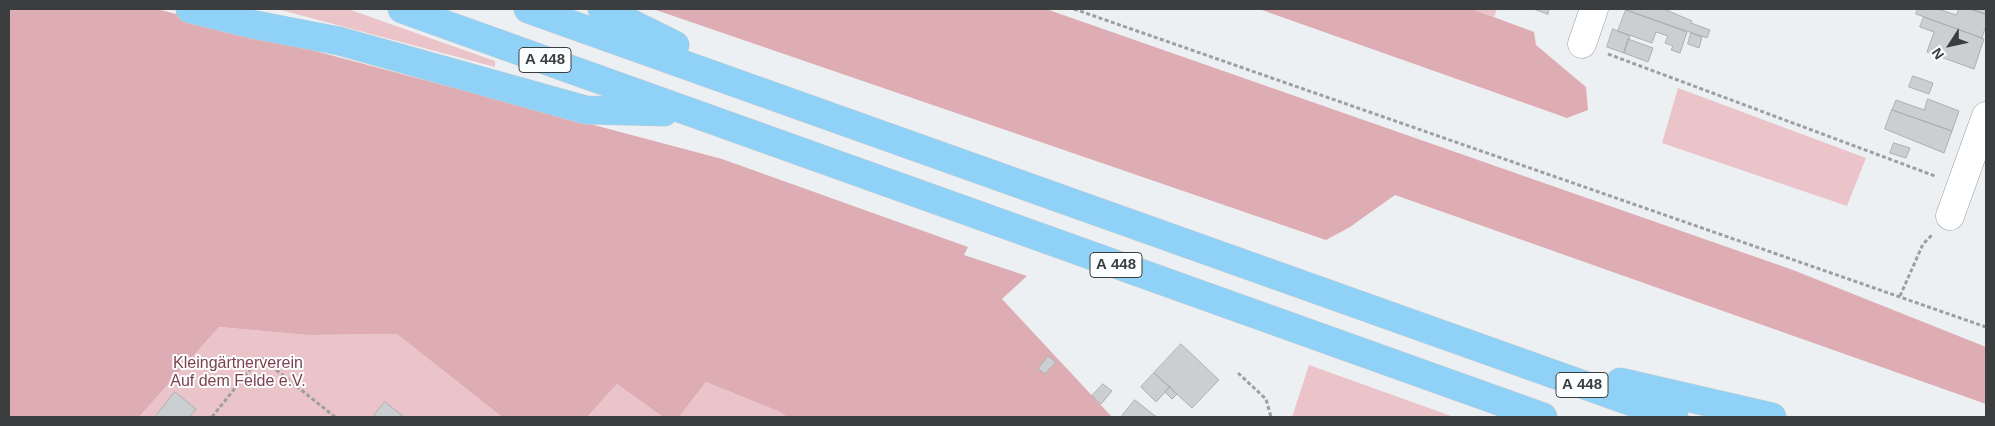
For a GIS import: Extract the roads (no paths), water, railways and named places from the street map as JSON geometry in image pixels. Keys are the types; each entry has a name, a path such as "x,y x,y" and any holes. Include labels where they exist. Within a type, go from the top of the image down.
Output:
{"highway":[{"path":"190,9 251,24 338,41 586,110 688,113"},
{"name":"A 448","path":"402,9 688,113 1543,417"},
{"name":"A 448","path":"528,9 1674,417"},
{"path":"602,9 788,101"},
{"path":"1489,352 1772,417"}],"street":[{"path":"1582,44 1594,9"},
{"path":"1950,216 1986,116"}],"park label":[{"name":"Kleingärtnerverein Auf dem Felde e.V.","path":"238,373"}]}
